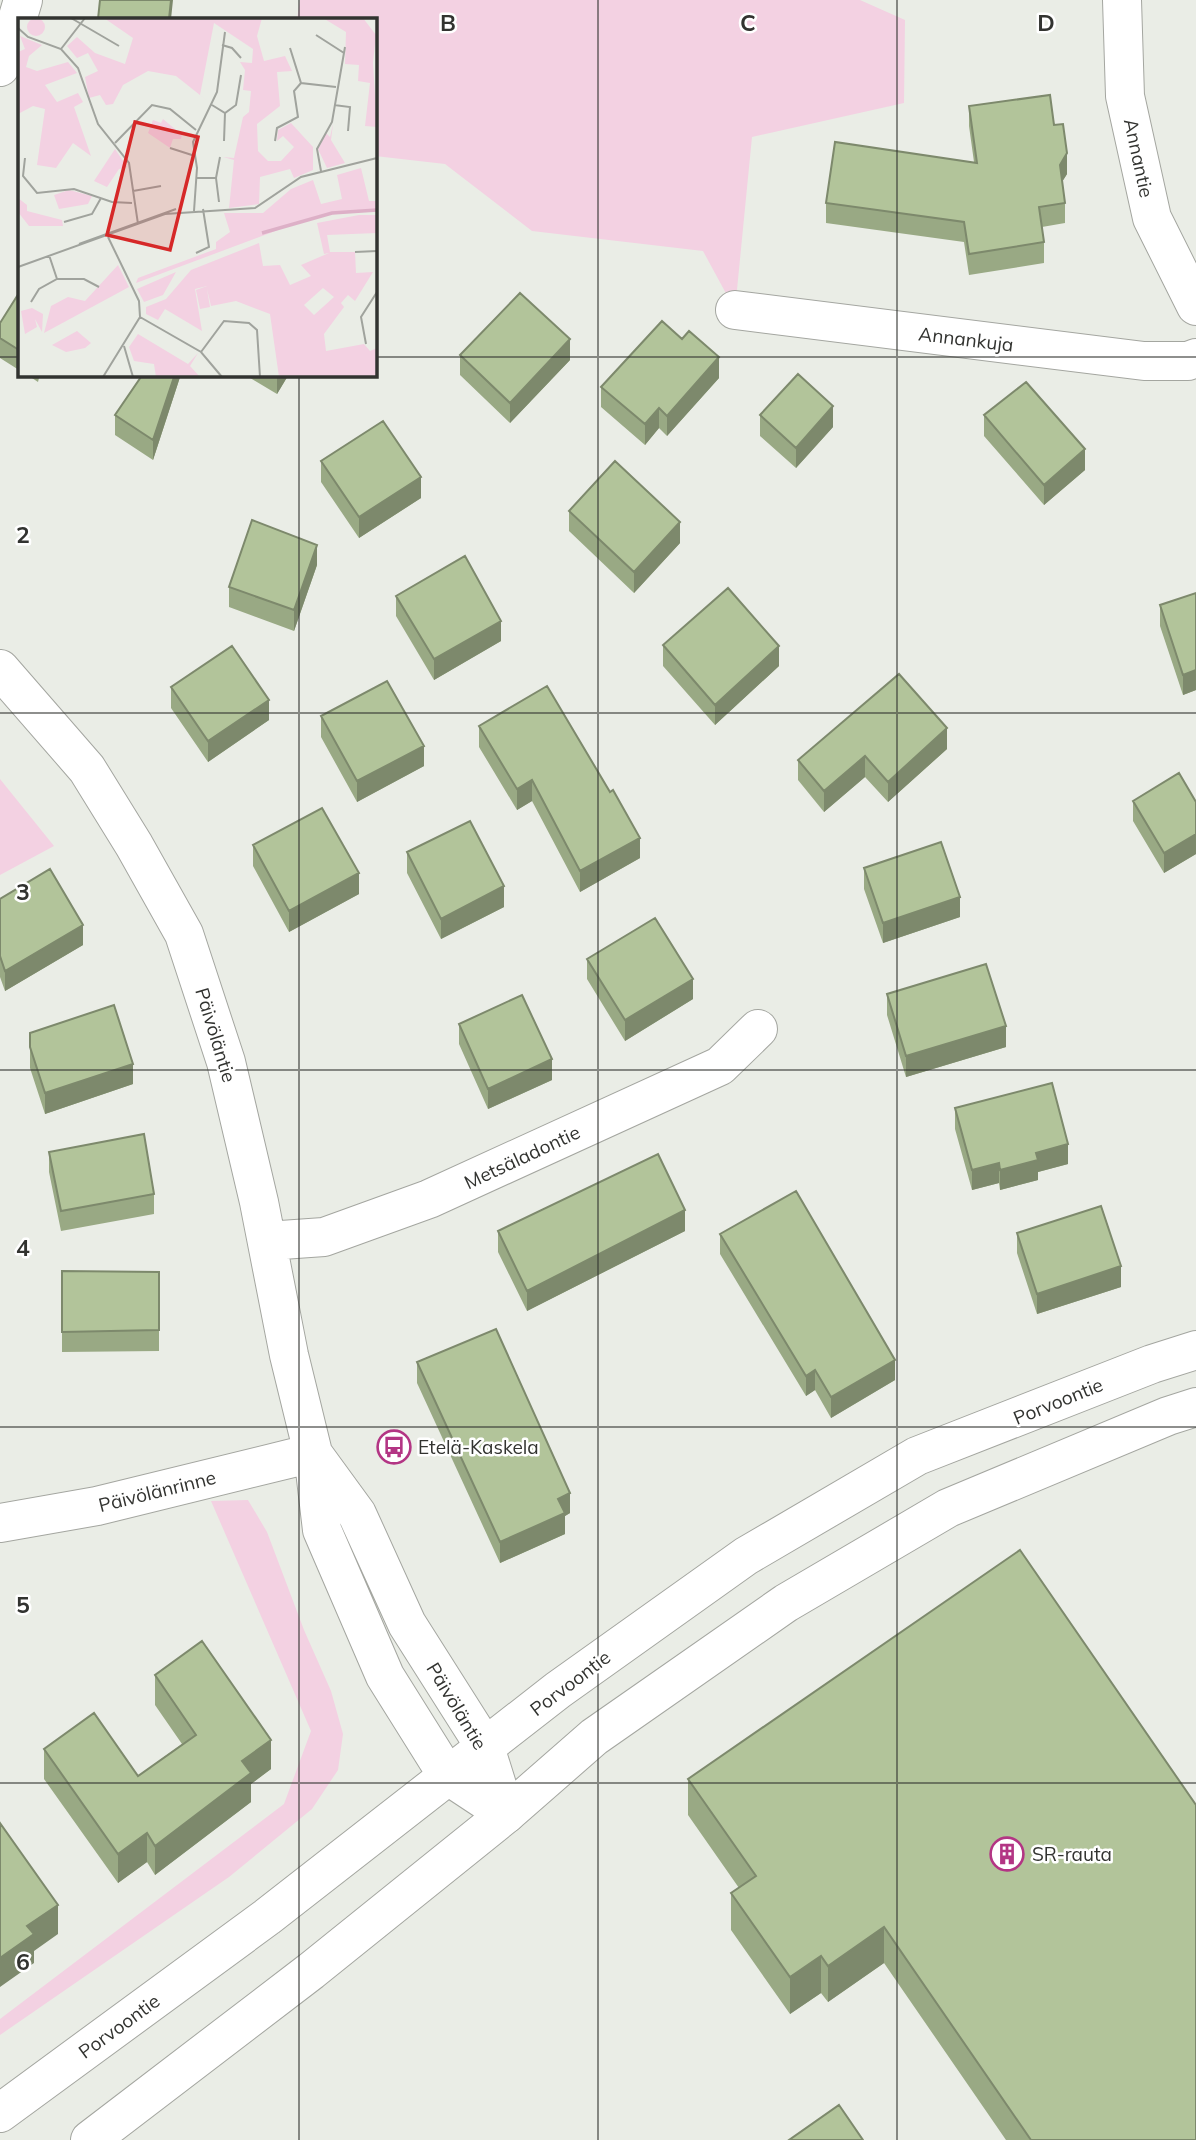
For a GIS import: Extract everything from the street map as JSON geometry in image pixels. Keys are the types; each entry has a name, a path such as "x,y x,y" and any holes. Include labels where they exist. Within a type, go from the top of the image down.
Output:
{"street":[{"path":"0,67 6,57 23,0"},
{"name":"Annantie","path":"1122,0 1125,96 1152,218 1196,306"},
{"name":"Annankuja","path":"735,310 1144,361 1188,361 1196,358"},
{"name":"Päivöläntie","path":"0,669 87,769 184,934 226,1062 267,1241 289,1355 313,1453 322,1530 385,1676 447,1775 506,1814"},
{"name":"Metsäladontie","path":"267,1241 324,1237 429,1199 720,1066 758,1029"},
{"name":"Porvoontie","path":"0,2113 267,1917 558,1689 746,1556 917,1456 1152,1364 1196,1350"},
{"path":"90,2140 311,1971 506,1814 594,1737 797,1596 948,1508 1168,1416 1196,1407"},
{"name":"Päivöläntie","path":"313,1453 358,1514 407,1623 485,1747 506,1814"},
{"name":"Päivölänrinne","path":"0,1523 97,1506 313,1453"},
{"path":"0,2131 6,2140"}],"shaded area":[{"path":"300,0 860,0 905,20 904,103 752,137 735,310 703,251 532,231 445,164 376,156 376,18 297,18"},
{"path":"0,779 54,846 0,875"},
{"path":"248,1500 267,1532 304,1630 331,1691 343,1734 338,1770 312,1809 229,1877 0,2035 0,2019 284,1804 311,1731 211,1501"}],"building":[{"path":"100,0 171,0 169,18 98,18"},
{"path":"1050,95 1054,125 1063,124 1067,153 1060,165 1065,203 1039,207 1044,242 969,254 964,222 826,203 835,142 977,163 969,106"},
{"path":"520,293 570,339 510,403 460,355"},
{"path":"18,295 18,349 0,338 0,323"},
{"path":"662,321 682,339 689,331 719,357 667,416 659,408 645,424 601,387"},
{"path":"798,374 833,406 796,448 760,415"},
{"path":"142,376 174,376 153,440 115,415"},
{"path":"1026,382 1085,449 1044,485 984,415"},
{"path":"383,421 421,477 359,517 321,461"},
{"path":"615,461 680,522 634,572 569,511"},
{"path":"252,520 317,545 294,610 229,587"},
{"path":"465,556 501,621 434,659 396,596"},
{"path":"728,588 779,646 715,705 663,645"},
{"path":"1196,593 1196,670 1183,675 1160,605"},
{"path":"232,646 269,700 208,741 171,687"},
{"path":"899,674 947,728 888,782 865,756 824,791 798,760"},
{"path":"387,681 424,746 357,781 321,716"},
{"path":"547,686 640,838 580,871 532,780 517,789 479,726"},
{"path":"1179,773 1196,802 1196,834 1164,853 1133,801"},
{"path":"322,808 359,873 289,911 253,845"},
{"path":"470,821 504,886 441,919 407,852"},
{"path":"941,842 960,897 883,923 864,868"},
{"path":"50,869 83,925 5,971 0,956 0,899"},
{"path":"655,918 693,979 625,1020 587,959"},
{"path":"986,964 1006,1026 906,1056 887,994"},
{"path":"522,995 552,1059 488,1089 459,1024"},
{"path":"114,1005 133,1064 45,1093 30,1047 30,1033"},
{"path":"1052,1083 1068,1144 1036,1153 1038,1160 1000,1170 999,1163 972,1170 955,1108"},
{"path":"144,1134 154,1194 61,1211 49,1152"},
{"path":"658,1154 685,1210 527,1291 498,1231"},
{"path":"796,1191 895,1360 831,1397 815,1370 806,1376 720,1234"},
{"path":"1101,1206 1121,1266 1037,1294 1017,1233"},
{"path":"62,1271 159,1272 159,1330 62,1332"},
{"path":"496,1329 570,1493 558,1499 565,1513 500,1542 417,1362"},
{"name":"SR-rauta","path":"1020,1550 1196,1805 1196,2140 1031,2140 884,1927 828,1966 821,1956 790,1977 731,1893 756,1876 688,1779"},
{"path":"202,1641 271,1740 242,1761 251,1773 155,1846 147,1833 118,1854 44,1749 94,1713 138,1776 196,1735 155,1675"},
{"path":"0,1823 58,1905 27,1926 34,1934 0,1958"},
{"path":"839,2105 863,2140 789,2140"}],"place":[{"name":"Etelä-Kaskela","path":"394,1447"},
{"name":"SR-rauta","path":"1007,1854"}]}
